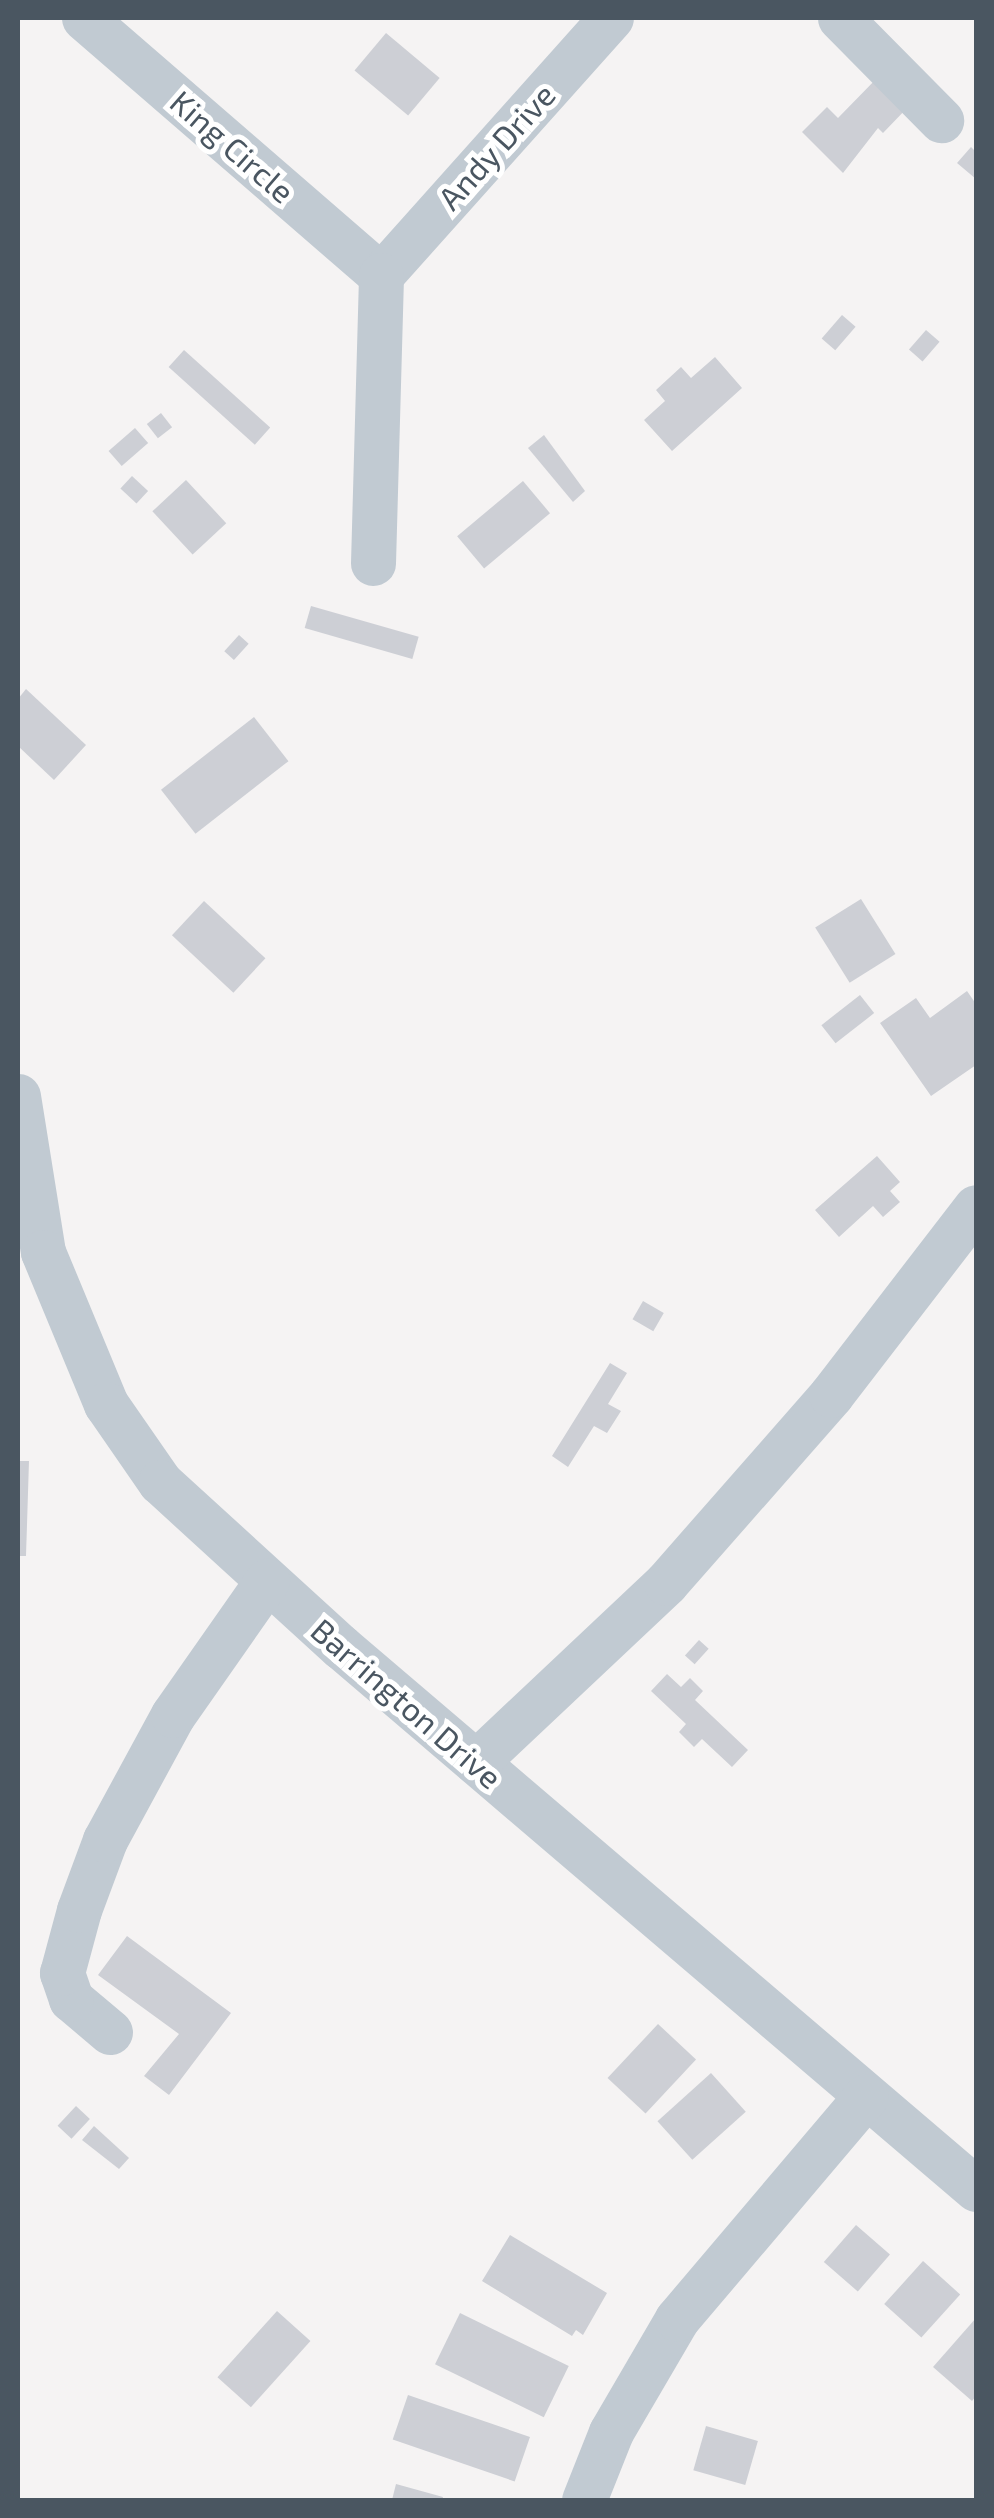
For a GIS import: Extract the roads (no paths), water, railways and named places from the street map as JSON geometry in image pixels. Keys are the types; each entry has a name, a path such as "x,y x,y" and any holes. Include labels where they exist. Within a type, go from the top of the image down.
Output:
{"street":[{"name":"King Circle","path":"84,18 381,275"},
{"name":"Andy Drive","path":"381,275 611,18"},
{"path":"840,18 941,120"},
{"path":"373,563 381,275"},
{"name":"Barrington Drive","path":"18,1096 20,1163 43,1252 106,1404 160,1482 267,1581 976,2189"},
{"path":"476,1762 666,1583 831,1395 976,1208"},
{"path":"110,2032 71,2000 62,1973 79,1910 105,1840 164,1730 267,1581"},
{"path":"584,2500 611,2432 676,2319 866,2096"}]}
